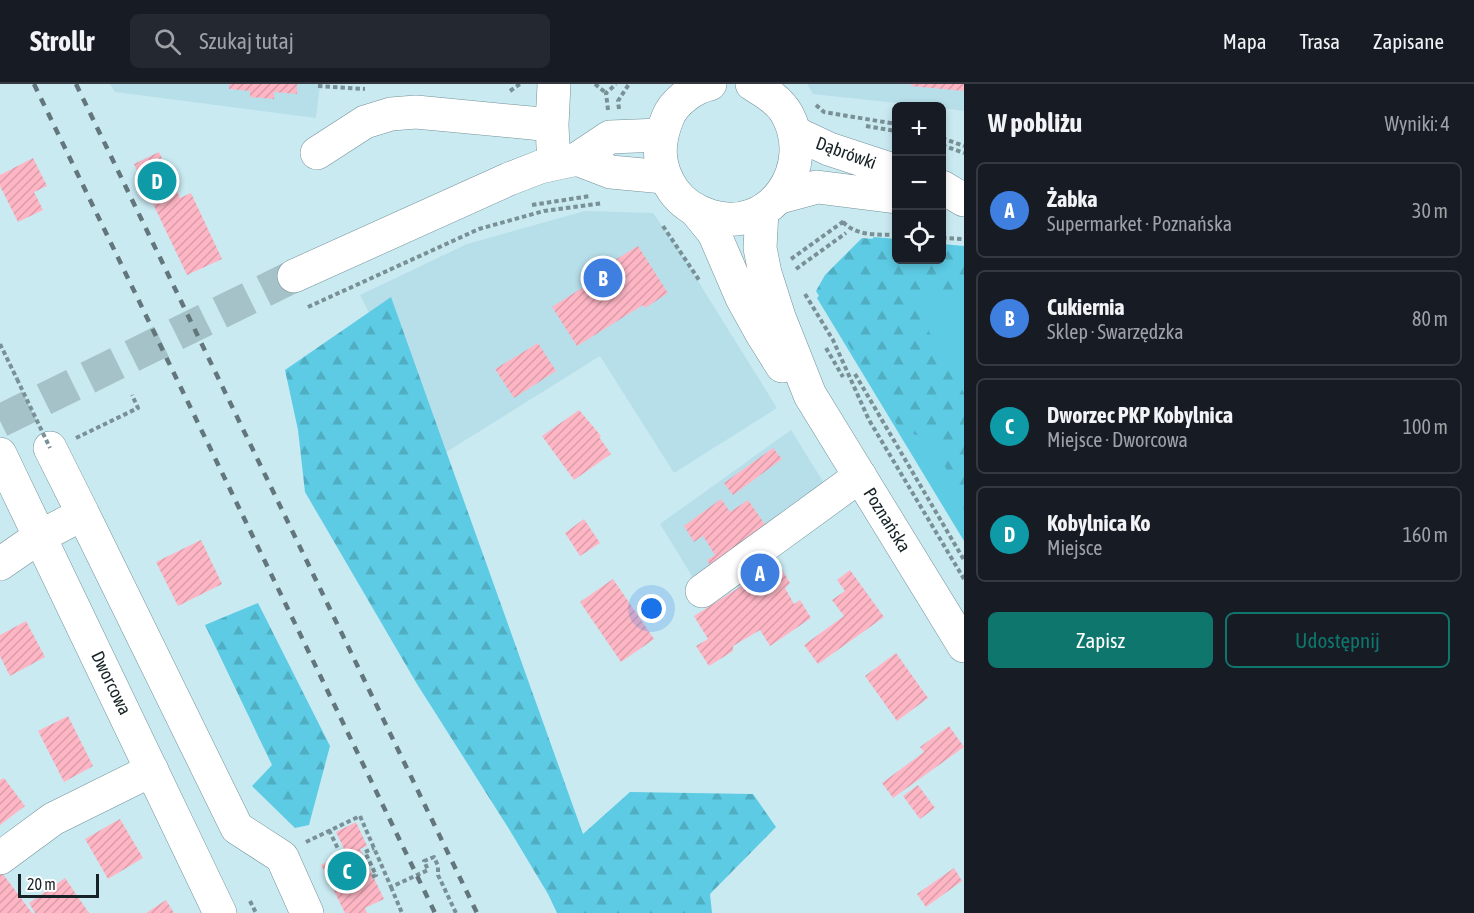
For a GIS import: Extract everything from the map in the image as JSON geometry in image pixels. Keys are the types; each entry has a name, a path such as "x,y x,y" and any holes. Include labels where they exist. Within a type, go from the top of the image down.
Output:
{"street":[{"path":"555,84 552,140 566,161 611,171 664,177 660,158 661,135 669,113 694,88"},
{"path":"752,84 770,95 786,112 795,133 797,155 792,177 771,203"},
{"path":"317,153 365,122 391,114 416,112 552,125"},
{"name":"Dąbrówki","path":"795,133 829,149 892,169"},
{"path":"294,276 509,179 566,161 610,137 661,135"},
{"name":"Poznańska","path":"664,177 679,198 697,212 714,233 739,290 762,334 786,372 810,395"},
{"name":"Dąbrówki","path":"697,212 718,219 741,218 771,203 817,187 892,196"},
{"path":"946,191 964,202"},
{"path":"946,203 964,202"},
{"name":"Poznańska","path":"771,203 760,248 765,273 779,317 810,395 964,646"},
{"path":"50,448 237,828 282,857 308,913"},
{"name":"Dworcowa","path":"0,454 220,913"},
{"path":"702,591 860,476"},
{"path":"0,564 39,537 83,514"},
{"path":"0,858 53,819 152,770"}],"path":[{"path":"595,84 606,93 608,115"},
{"path":"606,93 616,84"},
{"path":"816,104 824,112 892,124"},
{"path":"866,126 892,130"},
{"path":"946,139 964,146"},
{"path":"946,146 964,153"},
{"path":"308,307 479,229 544,211 610,202"},
{"path":"786,263 843,222 847,211"},
{"path":"661,222 703,286"},
{"path":"843,222 851,230 859,233 892,235"},
{"path":"796,269 846,233"},
{"path":"946,238 964,239"},
{"path":"789,268 792,273"},
{"path":"804,292 833,340 869,420 964,579"},
{"path":"0,344 50,448"},
{"path":"855,374 964,561"},
{"path":"86,433 138,408 132,395"},
{"path":"282,857 299,845 360,816 402,913"},
{"path":"329,830 341,855"},
{"path":"372,877 376,875 365,852 374,848"},
{"path":"391,887 428,870 424,861 434,857 438,866 438,875 456,913"}],"shaded area":[{"path":"110,84 320,84 316,118 115,92"},
{"path":"807,84 964,84 964,111 946,109 946,102 892,103 813,94"},
{"path":"585,211 653,213 777,408 674,473 600,356 440,456 360,295 467,244"},
{"path":"791,430 829,491 698,586 660,524"}],"green space":[{"path":"874,237 892,239 892,264 946,264 946,244 964,246 964,541 817,298"},
{"path":"862,238 892,241 892,264 946,264 946,246 964,248 964,297 908,295 964,393 964,510 933,439 901,431 816,291 825,275"},
{"path":"391,297 583,834 630,792 753,794 776,827 710,894 712,913 557,913 509,829 417,684 305,492 298,430 285,370"},
{"path":"258,603 330,746 309,825 295,828 252,786 272,765 205,625"}],"building":[{"path":"229,84 297,84 297,94 274,92 274,99 250,97 250,91 229,89"},
{"path":"911,84 964,84 964,91 911,86"},
{"path":"159,152 180,198 191,193 222,259 187,275 134,164"},
{"path":"33,158 47,186 34,192 43,210 18,222 0,186 0,175"},
{"path":"638,246 668,293 645,308 643,305 577,346 552,307 618,265 615,260"},
{"path":"538,343 556,371 514,398 495,369"},
{"path":"579,410 601,436 599,437 611,454 574,480 542,436"},
{"path":"773,448 782,459 733,495 724,483"},
{"path":"721,499 730,512 748,500 766,526 716,575 707,560 715,555 703,536 694,542 684,526"},
{"path":"584,519 600,543 580,556 565,533"},
{"path":"201,540 222,584 178,606 156,562"},
{"path":"778,563 790,583 785,588 794,604 800,600 811,618 770,646 760,630 733,646 733,651 709,666 696,646 708,639 694,616"},
{"path":"850,570 884,617 818,664 804,645 844,616 832,600 845,591 837,580"},
{"path":"613,579 654,639 621,662 580,602"},
{"path":"26,621 45,657 10,676 0,656 0,635"},
{"path":"896,653 928,698 897,721 865,676"},
{"path":"68,716 93,766 64,782 38,731"},
{"path":"949,726 964,747 893,798 882,783 924,752 920,747"},
{"path":"4,778 25,806 0,825 0,780"},
{"path":"918,785 935,808 920,819 903,796"},
{"path":"120,819 143,858 108,879 85,839"},
{"path":"356,822 367,846 360,849 384,899 365,908 367,913 345,913 321,865 346,853 336,832"},
{"path":"954,868 962,881 926,907 917,894"},
{"path":"0,870 32,913 0,913"},
{"path":"65,878 89,913 35,913 29,903"},
{"path":"166,900 174,913 146,913"}],"tunnel":[{"path":"0,421 294,276"}],"railway":[{"path":"34,84 435,913"},
{"path":"76,84 477,913"}],"place":[{"name":"Kobylnica Ko","path":"157,181"},
{"name":"Cukiernia","path":"603,278"},
{"name":"Żabka","path":"760,573"},
{"name":"Dworzec PKP Kobylnica","path":"347,871"}]}
